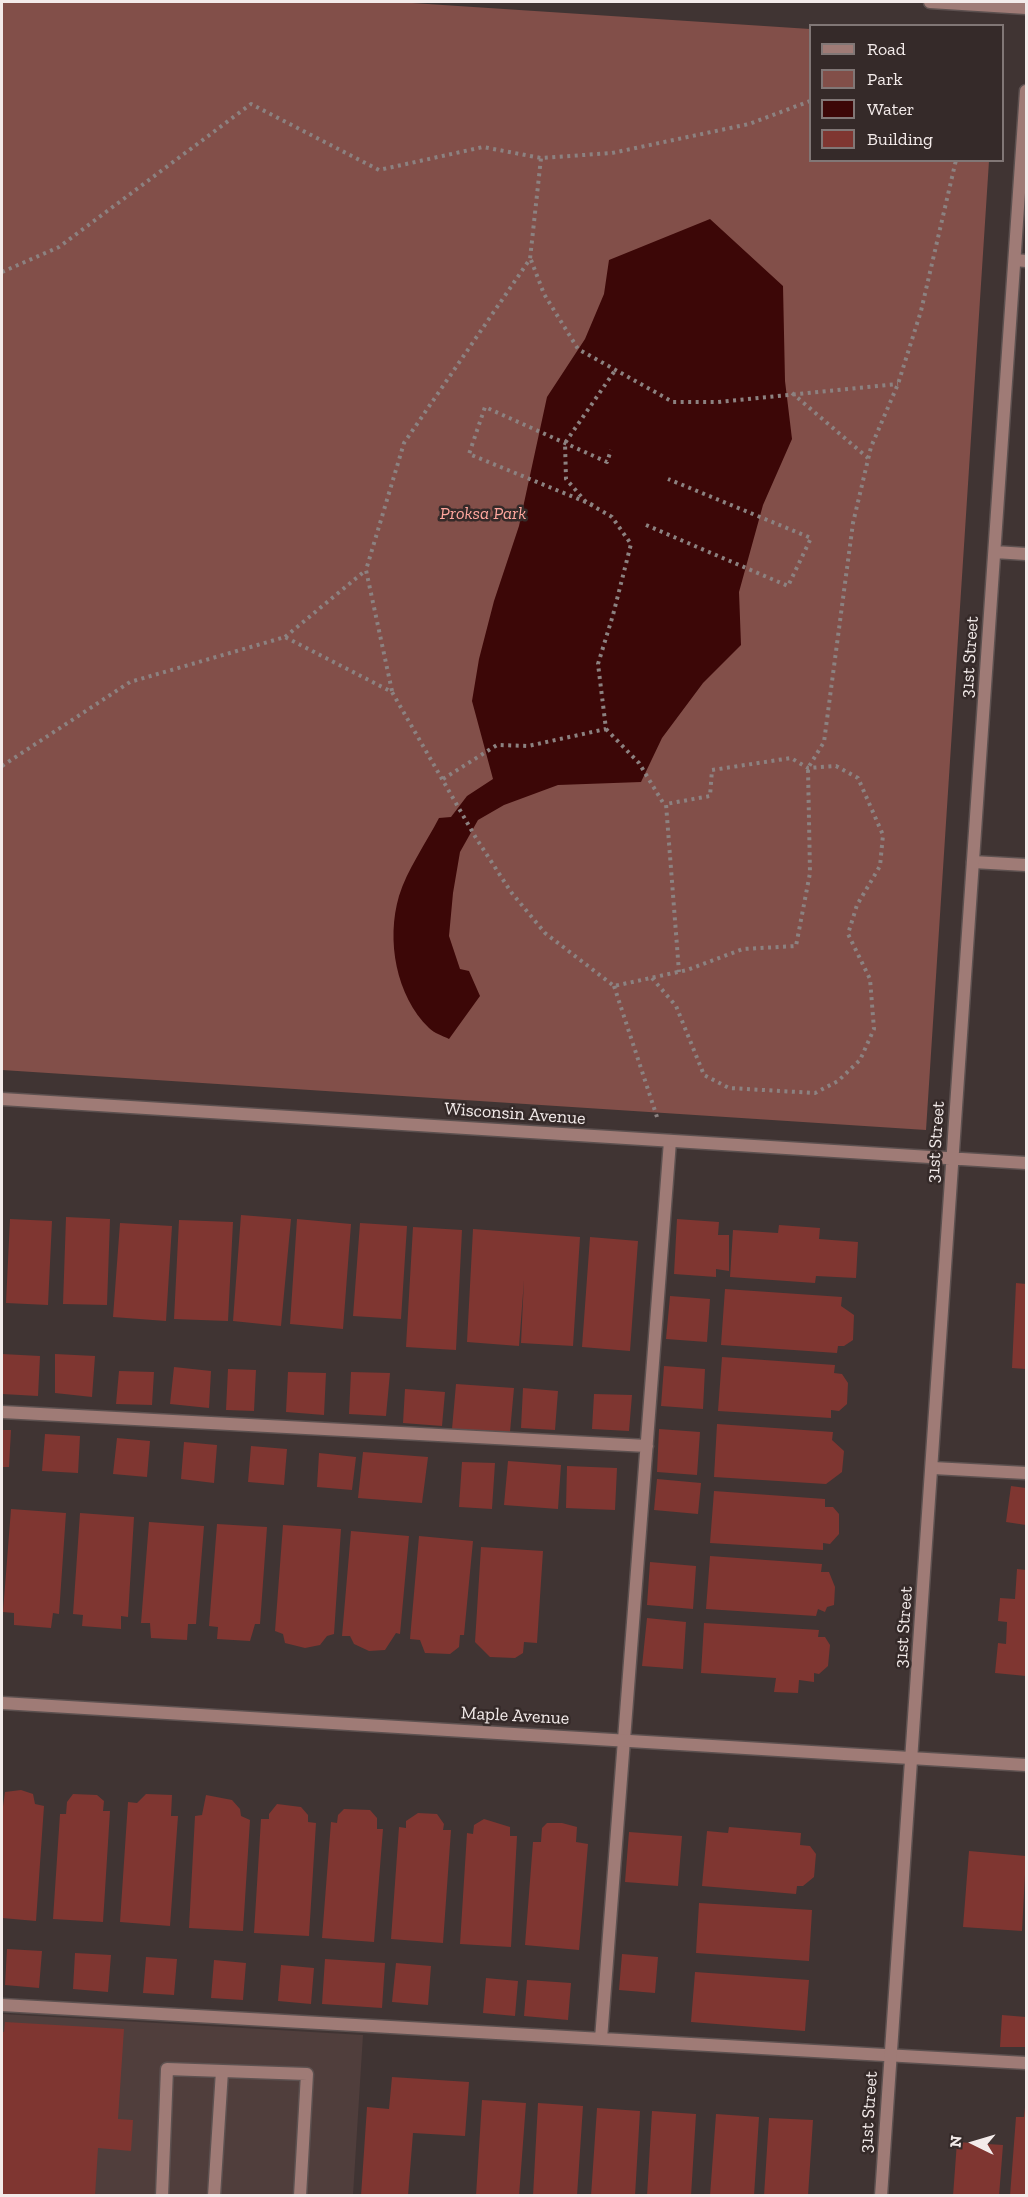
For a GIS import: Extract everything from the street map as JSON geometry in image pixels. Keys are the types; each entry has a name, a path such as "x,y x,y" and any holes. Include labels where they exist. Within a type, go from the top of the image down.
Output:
{"street":[{"path":"930,2 1026,8"},
{"name":"31st Street","path":"881,2196 995,552 1020,261 1026,91"},
{"path":"995,552 1026,554"},
{"path":"973,862 1026,865"},
{"name":"Wisconsin Avenue","path":"2,1099 1026,1163"},
{"path":"601,2039 670,1141"},
{"path":"2,1412 647,1446"},
{"path":"933,1468 1026,1473"},
{"name":"Maple Avenue","path":"2,1703 1026,1765"},
{"path":"2,2005 1026,2063"},
{"path":"162,2196 167,2068 307,2074 300,2196"},
{"path":"214,2196 222,2071"}],"path":[{"path":"2,272 58,247 251,104 379,170 483,147 541,158 612,153 749,124 809,101"},
{"path":"541,158 530,259 544,294 578,349 673,402 718,402 898,384"},
{"path":"614,986 679,972 743,949 796,946 810,873 808,768 824,742 853,523 868,458 898,384 921,311 956,162"},
{"path":"530,259 404,443 366,570 392,692 476,838 511,892 545,933 614,986 659,1121"},
{"path":"616,369 565,443 566,479 586,502 612,517 630,544 613,615 598,664 606,729 639,763 666,807 679,972"},
{"path":"791,393 868,458"},
{"path":"593,505 469,454 485,408 607,462 611,450"},
{"path":"646,525 788,586 811,538 668,479"},
{"path":"2,766 130,682 285,637 366,570"},
{"path":"285,637 392,692"},
{"path":"443,779 497,745 528,746 606,729"},
{"path":"651,978 676,1006 704,1075 729,1088 815,1093 838,1081 860,1060 874,1029 870,979 848,934 857,905 880,866 883,834 858,778 836,766 808,768 791,758 712,770 710,796 666,804 666,807"}],"shaded area":[{"path":"2,2014 363,2035 353,2195 2,2195"}],"green space":[{"name":"Proksa Park","path":"2,2 397,2 809,29 809,162 989,162 926,1130 2,1070"}],"water":[{"path":"710,219 783,286 785,381 792,439 763,505 739,592 741,645 703,683 662,738 641,782 558,785 504,805 478,820 460,852 449,936 460,969 469,971 480,996 449,1039 431,1030 418,1015 402,984 394,949 395,913 407,876 439,818 451,817 467,796 493,779 472,701 479,659 494,601 519,526 547,397 585,339 604,294 609,260"}],"building":[{"path":"241,1215 291,1219 281,1326 233,1321"},
{"path":"66,1217 110,1219 107,1305 63,1304"},
{"path":"10,1219 52,1221 48,1305 6,1303"},
{"path":"297,1219 351,1224 343,1329 290,1324"},
{"path":"677,1219 719,1222 718,1235 729,1235 729,1271 716,1269 716,1277 674,1274"},
{"path":"179,1220 233,1222 228,1321 174,1319"},
{"path":"120,1223 172,1226 166,1321 113,1317"},
{"path":"360,1223 407,1226 401,1319 353,1316"},
{"path":"779,1225 820,1228 819,1239 858,1242 856,1278 816,1276 815,1283 730,1277 733,1230 778,1233"},
{"path":"413,1227 462,1230 456,1350 406,1347"},
{"path":"473,1229 580,1237 573,1346 521,1343 524,1280 519,1346 467,1342"},
{"path":"590,1237 638,1241 630,1351 582,1347"},
{"path":"1016,1283 1026,1284 1026,1369 1012,1368"},
{"path":"725,1289 842,1297 841,1306 854,1315 853,1340 844,1346 838,1346 837,1353 721,1345"},
{"path":"670,1296 710,1299 707,1342 666,1339"},
{"path":"2,1354 40,1356 38,1396 2,1394"},
{"path":"55,1354 95,1356 92,1397 55,1393"},
{"path":"722,1357 835,1365 834,1373 842,1374 848,1383 847,1404 839,1411 831,1410 831,1418 718,1411"},
{"path":"664,1366 705,1369 703,1409 661,1406"},
{"path":"174,1367 211,1371 209,1408 170,1404"},
{"path":"228,1369 256,1370 254,1411 226,1410"},
{"path":"119,1371 154,1372 152,1405 116,1404"},
{"path":"288,1372 326,1373 324,1415 286,1412"},
{"path":"351,1372 390,1373 386,1416 349,1414"},
{"path":"456,1384 514,1388 510,1432 452,1429"},
{"path":"523,1388 558,1391 555,1430 521,1428"},
{"path":"405,1389 445,1392 442,1426 403,1423"},
{"path":"594,1394 632,1395 629,1431 592,1429"},
{"path":"717,1424 833,1432 832,1440 844,1451 842,1472 826,1484 714,1477"},
{"path":"659,1429 700,1432 697,1475 657,1472"},
{"path":"2,1430 11,1430 9,1467 2,1467"},
{"path":"45,1434 80,1436 78,1473 42,1471"},
{"path":"117,1438 150,1441 147,1477 113,1474"},
{"path":"184,1442 217,1445 214,1483 181,1479"},
{"path":"251,1446 287,1449 284,1485 248,1482"},
{"path":"363,1452 428,1457 422,1503 358,1498"},
{"path":"319,1453 356,1457 352,1490 317,1487"},
{"path":"508,1461 561,1465 558,1509 504,1505"},
{"path":"462,1462 495,1463 492,1509 459,1507"},
{"path":"567,1466 617,1468 615,1510 566,1508"},
{"path":"657,1479 701,1483 698,1514 654,1510"},
{"path":"1011,1486 1026,1488 1026,1525 1006,1522"},
{"path":"714,1491 825,1499 825,1507 833,1507 839,1514 839,1534 830,1544 823,1543 823,1550 710,1543"},
{"path":"11,1509 66,1513 59,1614 53,1613 51,1628 14,1625 14,1613 3,1612"},
{"path":"80,1513 134,1517 128,1617 121,1616 121,1629 82,1626 83,1615 73,1614"},
{"path":"149,1522 204,1526 196,1624 188,1624 187,1640 151,1638 150,1623 141,1623"},
{"path":"217,1524 267,1527 260,1624 255,1624 250,1641 217,1639 218,1627 209,1626"},
{"path":"283,1525 341,1529 334,1634 327,1636 320,1645 305,1648 285,1643 283,1634 275,1631"},
{"path":"351,1531 409,1536 400,1634 396,1633 385,1650 369,1651 354,1644 350,1636 342,1636"},
{"path":"419,1536 473,1541 464,1635 460,1635 459,1647 450,1654 425,1653 420,1640 410,1639"},
{"path":"481,1547 543,1551 537,1643 524,1642 523,1653 515,1658 490,1657 475,1642"},
{"path":"710,1556 822,1564 821,1572 829,1572 835,1587 834,1605 827,1607 825,1612 818,1609 816,1616 706,1609"},
{"path":"650,1562 696,1566 693,1609 647,1605"},
{"path":"1017,1569 1026,1570 1026,1676 995,1673 998,1643 1006,1644 1007,1622 998,1621 1000,1598 1015,1599"},
{"path":"647,1618 686,1622 683,1669 642,1666"},
{"path":"704,1623 819,1630 818,1637 825,1637 830,1645 828,1666 819,1674 814,1673 814,1682 799,1680 798,1693 774,1692 776,1678 701,1673"},
{"path":"21,1790 33,1794 35,1804 44,1806 36,1921 2,1918 2,1814 5,1792"},
{"path":"73,1794 97,1795 104,1801 103,1811 110,1811 103,1922 53,1919 60,1814 66,1814 67,1802"},
{"path":"146,1794 172,1795 171,1816 178,1816 170,1926 120,1922 128,1802 137,1803"},
{"path":"206,1795 232,1800 240,1809 241,1816 250,1820 243,1931 189,1928 195,1816 202,1815"},
{"path":"277,1804 301,1807 308,1815 308,1822 316,1823 309,1936 254,1933 261,1819 269,1819 269,1814"},
{"path":"344,1809 370,1810 377,1818 377,1829 383,1829 374,1942 322,1938 331,1822 337,1823 338,1815"},
{"path":"418,1813 437,1814 444,1824 443,1830 451,1830 443,1943 391,1939 399,1827 406,1828 406,1821"},
{"path":"484,1819 510,1827 510,1836 517,1836 511,1947 460,1944 467,1833 473,1834 474,1825"},
{"path":"547,1823 562,1823 577,1827 576,1842 588,1844 579,1950 525,1945 533,1842 541,1842 542,1828"},
{"path":"729,1827 801,1833 800,1845 810,1846 816,1854 814,1877 803,1886 797,1886 796,1894 702,1886 707,1831 728,1833"},
{"path":"629,1832 682,1836 678,1886 625,1882"},
{"path":"969,1851 1026,1856 1022,1931 963,1927"},
{"path":"699,1903 812,1910 809,1961 696,1953"},
{"path":"7,1949 42,1951 39,1988 5,1985"},
{"path":"75,1953 111,1955 108,1992 73,1989"},
{"path":"622,1954 658,1957 655,1993 619,1990"},
{"path":"146,1957 177,1959 174,1995 143,1993"},
{"path":"325,1959 385,1963 382,2008 322,2004"},
{"path":"214,1960 246,1963 243,2000 211,1998"},
{"path":"396,1963 431,1966 428,2005 392,2002"},
{"path":"281,1965 314,1968 311,2004 278,2001"},
{"path":"695,1972 809,1980 805,2031 691,2022"},
{"path":"486,1978 518,1981 515,2016 483,2013"},
{"path":"527,1980 571,1983 568,2020 524,2016"},
{"path":"1002,2015 1026,2017 1026,2047 1000,2047"},
{"path":"5,2022 124,2029 118,2119 133,2120 131,2151 98,2148 95,2196 2,2196 2,2032 4,2032"},
{"path":"392,2077 469,2082 465,2136 413,2133 408,2196 361,2196 367,2107 389,2109"},
{"path":"482,2100 526,2103 519,2196 476,2196"},
{"path":"538,2103 583,2106 577,2196 533,2196"},
{"path":"1025,2107 1026,2196 1010,2196 1016,2117 1024,2117"},
{"path":"597,2108 640,2111 635,2196 591,2196"},
{"path":"652,2111 696,2114 691,2196 647,2196"},
{"path":"716,2114 759,2117 754,2196 710,2196"},
{"path":"769,2118 813,2120 808,2196 764,2196"},
{"path":"957,2142 1003,2145 999,2196 953,2196"}]}
